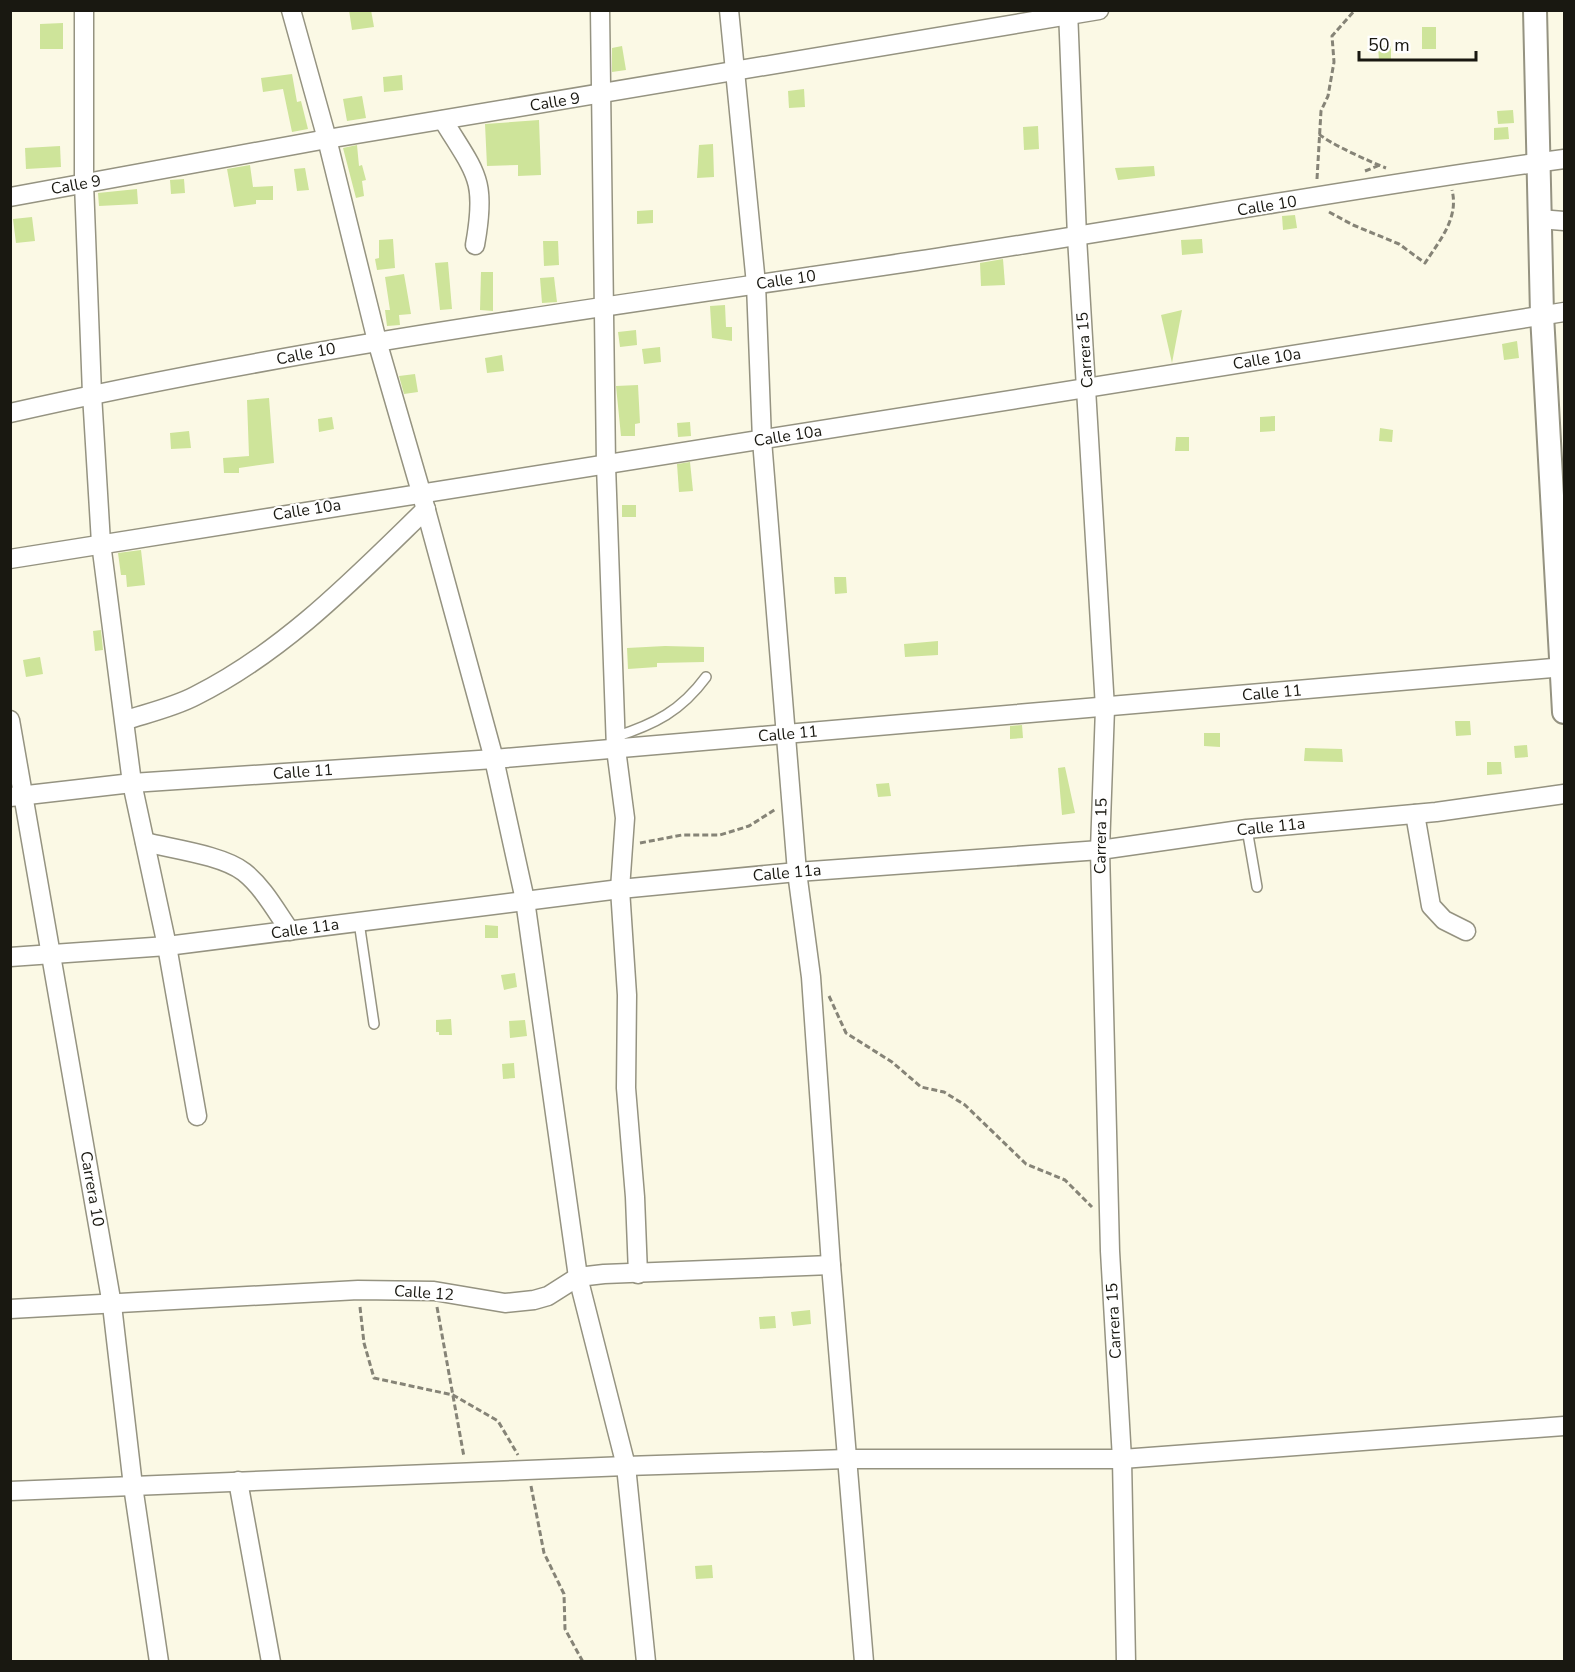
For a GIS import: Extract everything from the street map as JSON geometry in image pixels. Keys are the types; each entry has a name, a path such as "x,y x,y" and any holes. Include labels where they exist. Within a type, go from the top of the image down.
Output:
{"street":[{"path":"84,10 84,183 92,394 101,543 126,720 132,783 167,946 197,1116"},
{"path":"291,10 327,139 377,341 424,501 494,759 525,900 578,1277 626,1466 646,1662"},
{"path":"600,10 606,465 616,743 625,818 620,889 627,995 626,1088 635,1197 638,1274"},
{"path":"729,10 756,284 762,440 788,734 797,872 811,977 846,1460 864,1662"},
{"name":"Calle 9","path":"10,197 327,139 735,73 1068,13 1099,10"},
{"path":"1535,10 1540,162 1539,219 1553,313 1564,712"},
{"name":"Carrera 15","path":"1068,13 1077,237 1104,708 1100,850 1111,1215 1122,1459 1126,1662"},
{"path":"443,120 479,184 482,198 475,245"},
{"name":"Calle 10","path":"10,412 92,394 377,341 1077,237 1564,159"},
{"path":"1539,219 1564,221"},
{"name":"Calle 10a","path":"10,559 101,543 424,501 606,465 1553,313"},
{"path":"126,720 194,698 242,669 300,628 424,501"},
{"name":"Calle 11","path":"16,796 132,783 494,759 616,743 788,734 1563,667"},
{"name":"Carrera 10","path":"10,720 16,796 52,954 112,1305 133,1486 159,1662"},
{"name":"Calle 11a","path":"10,957 167,946 620,889 797,872 1100,850 1246,828 1415,814 1564,794"},
{"path":"1415,814 1431,906 1444,920 1466,931"},
{"path":"145,842 227,863 242,870 260,889 290,931"},
{"name":"Calle 12","path":"10,1309 358,1290 434,1291 494,1302 525,1301 548,1296 578,1277 831,1265"},
{"path":"10,1491 626,1466 846,1460 1122,1459 1564,1426"},
{"path":"238,1481 271,1662"}],"lane":[{"path":"616,743 677,709 690,699 706,677"},
{"path":"1246,828 1257,887"},
{"path":"359,922 374,1024"}],"path":[{"path":"1355,10 1332,36 1334,62 1328,96 1321,111 1320,147 1317,162 1320,197 1324,208 1353,225 1399,244 1425,263 1448,229 1448,221 1452,218 1454,199 1450,184"},
{"path":"1319,134 1329,143 1342,146 1385,168 1394,168"},
{"path":"624,840 637,844 682,835 720,836 749,826 792,797"},
{"path":"811,977 833,1000 846,1033 892,1062 921,1087 944,1092 965,1105 1026,1164 1065,1180 1099,1213 1111,1215"},
{"path":"434,1291 466,1471"}],"building":[{"path":"349,10 371,10 374,27 352,30"},
{"path":"63,23 63,49 40,49 40,24"},
{"path":"1422,27 1436,27 1436,49 1422,49"},
{"path":"622,46 626,70 612,72 612,48"},
{"path":"1378,46 1391,46 1391,61 1379,61"},
{"path":"292,74 297,102 301,101 308,129 292,132 283,89 263,92 261,78"},
{"path":"402,75 403,90 384,92 383,77"},
{"path":"804,89 805,107 789,108 788,91"},
{"path":"362,96 366,118 347,121 343,99"},
{"path":"1513,110 1514,123 1498,124 1497,111"},
{"path":"539,120 541,175 518,176 518,165 487,166 485,124"},
{"path":"1038,126 1039,149 1024,150 1023,127"},
{"path":"1508,127 1509,139 1494,140 1494,128"},
{"path":"713,144 714,177 697,178 699,145"},
{"path":"357,145 359,166 362,165 366,180 362,181 364,196 356,198 343,148"},
{"path":"60,146 61,167 26,169 25,148"},
{"path":"250,165 253,187 273,186 273,200 256,200 256,204 234,207 227,169"},
{"path":"1154,166 1155,176 1118,180 1115,168"},
{"path":"305,168 309,190 297,191 294,169"},
{"path":"184,179 185,193 171,194 170,180"},
{"path":"137,189 138,204 99,206 98,193"},
{"path":"653,210 653,223 637,224 637,211"},
{"path":"1295,215 1297,228 1283,230 1282,216"},
{"path":"32,217 35,241 16,243 13,219"},
{"path":"393,239 395,268 377,270 375,259 379,258 379,240"},
{"path":"1202,239 1203,253 1182,255 1181,240"},
{"path":"543,241 558,241 559,265 544,266"},
{"path":"1003,259 1005,285 981,286 980,263"},
{"path":"448,262 452,309 440,310 435,263"},
{"path":"481,272 493,272 493,311 480,310"},
{"path":"404,274 411,314 399,315 400,325 387,326 385,310 390,310 385,277"},
{"path":"554,277 557,302 542,303 540,278"},
{"path":"725,305 726,327 732,327 732,341 712,338 710,306"},
{"path":"1182,310 1172,363 1161,315"},
{"path":"636,330 637,345 620,347 618,332"},
{"path":"1517,341 1519,358 1504,360 1502,344"},
{"path":"660,347 661,362 644,364 642,349"},
{"path":"502,355 504,371 487,373 485,358"},
{"path":"415,374 418,392 404,394 399,376"},
{"path":"638,385 640,423 635,424 635,436 621,436 616,386"},
{"path":"269,398 274,463 239,468 239,473 224,473 223,458 249,456 247,400"},
{"path":"1275,416 1275,431 1260,432 1260,417"},
{"path":"332,417 334,429 319,432 318,419"},
{"path":"690,422 691,436 678,437 677,423"},
{"path":"1380,428 1393,430 1392,442 1379,441"},
{"path":"189,431 191,448 171,449 170,433"},
{"path":"1176,437 1189,437 1189,451 1175,451"},
{"path":"690,462 693,491 679,492 677,464"},
{"path":"622,505 636,505 636,517 622,517"},
{"path":"141,550 145,585 127,587 126,575 121,575 118,553"},
{"path":"834,577 846,577 847,593 835,594"},
{"path":"101,630 103,650 95,651 93,631"},
{"path":"938,641 938,655 905,657 904,644"},
{"path":"704,647 704,662 657,663 657,667 628,669 627,648"},
{"path":"40,657 43,674 26,677 23,660"},
{"path":"1455,721 1470,721 1471,735 1456,736"},
{"path":"1022,725 1023,738 1010,739 1010,726"},
{"path":"1204,733 1220,733 1220,747 1204,746"},
{"path":"1527,745 1528,757 1515,758 1514,746"},
{"path":"1305,748 1342,749 1343,762 1304,761"},
{"path":"1487,762 1501,762 1502,774 1487,775"},
{"path":"1065,767 1075,813 1062,815 1058,768"},
{"path":"889,783 891,796 878,797 876,784"},
{"path":"485,925 498,926 498,938 485,938"},
{"path":"515,973 517,987 504,990 501,975"},
{"path":"451,1019 452,1035 439,1035 439,1032 436,1032 436,1020"},
{"path":"525,1020 527,1036 510,1038 509,1021"},
{"path":"514,1063 515,1078 503,1079 502,1064"},
{"path":"810,1310 811,1324 793,1326 791,1312"},
{"path":"775,1316 776,1328 760,1329 759,1317"},
{"path":"712,1565 713,1578 696,1579 695,1566"}]}
